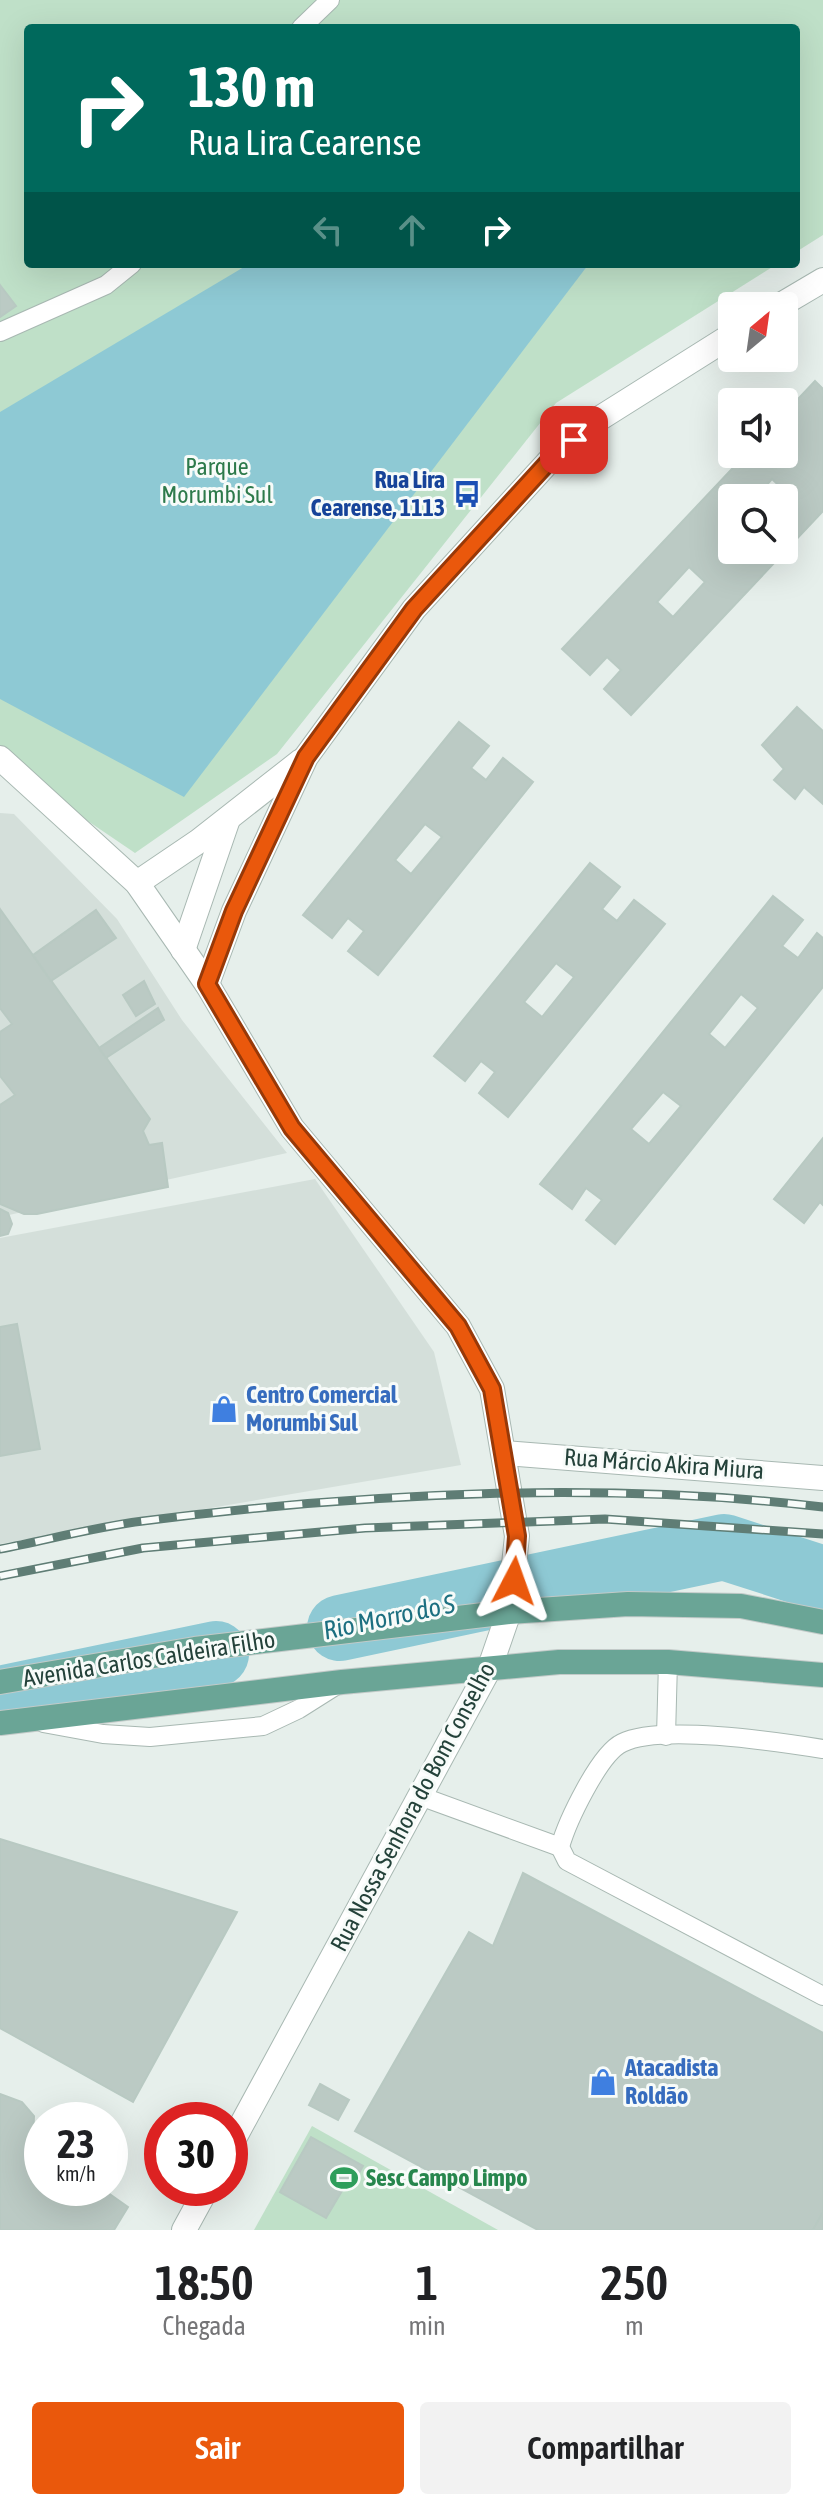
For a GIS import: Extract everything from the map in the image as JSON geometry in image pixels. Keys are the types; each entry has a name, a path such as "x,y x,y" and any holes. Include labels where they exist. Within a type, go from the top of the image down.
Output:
{"main road":[{"name":"Avenida Carlos Caldeira Filho","path":"0,1682 195,1649 509,1612 628,1604 741,1606 823,1622"},
{"name":"Avenida Carlos Caldeira Filho","path":"10,1721 342,1682 559,1662 668,1662 823,1675"}],"street":[{"path":"798,295 823,280"},
{"path":"207,984 234,911 306,757 414,609 551,459 597,420 718,344"},
{"path":"137,883 228,819 306,757"},
{"name":"Rua Nossa Senhora do Bom Conselho","path":"0,758 137,883 207,984 292,1128 458,1326 492,1389 505,1453 517,1536 509,1612 490,1667 248,2113"},
{"path":"183,950 228,819"},
{"name":"Rua Márcio Akira Miura","path":"505,1453 823,1478"},
{"path":"184,2230 197,2206"}],"lane":[{"path":"305,24 330,0"},
{"path":"0,332 106,285 127,268"},
{"path":"666,1736 668,1662"},
{"path":"10,1721 127,1736 263,1726 299,1709 342,1682"},
{"path":"560,1847 602,1761 619,1744 666,1736 764,1740 823,1749"},
{"path":"420,1796 560,1847 567,1861 823,1996"}],"shaded area":[{"path":"0,813 14,814 117,919 182,1020 287,1153 0,1217"},
{"name":"Centro Comercial Morumbi Sul","path":"315,1179 434,1352 461,1465 0,1544 0,1238"}],"green space":[{"name":"Parque Morumbi Sul","path":"0,0 823,0 823,235 800,249 800,24 24,24 24,268 771,268 732,292 718,292 718,301 556,403 277,754 135,853 54,798 0,748"},
{"name":"Sesc Campo Limpo","path":"312,2126 498,2230 254,2230"}],"water":[{"name":"Parque Morumbi Sul","path":"242,268 586,268 184,797 0,699 0,412"}],"building":[{"path":"0,285 16,306 0,317"},
{"path":"815,381 823,389 823,511 798,538 798,484 777,484 772,479 768,484 718,484 718,564 773,564 631,715 604,689 621,670 607,657 590,675 562,649 733,468 798,468 798,399","holes":["689,567 705,582 673,617 657,602"]},
{"path":"797,707 823,731 823,804 804,787 795,799 774,780 784,769 762,745"},
{"path":"459,722 489,746 471,768 486,780 503,758 533,782 378,975 348,951 364,931 348,918 332,938 303,915","holes":["425,824 442,837 411,874 395,860"]},
{"path":"590,863 620,887 602,909 617,921 634,900 665,924 508,1117 479,1093 495,1072 481,1061 465,1081 434,1056","holes":["556,963 574,977 542,1017 524,1002"]},
{"path":"773,896 803,920 782,946 798,958 817,933 823,938 823,987 615,1244 586,1220 602,1200 586,1188 572,1209 540,1184","holes":["741,994 758,1008 725,1048 709,1034","663,1092 681,1106 649,1144 631,1129"]},
{"path":"0,909 150,1119 143,1131 149,1145 162,1143 168,1187 37,1214 24,1214 0,1204 0,1105 15,1095 0,1076 0,1032 12,1024 0,1008"},
{"path":"96,910 116,938 51,981 33,955"},
{"path":"144,981 155,1004 136,1016 123,995"},
{"path":"158,1008 164,1020 106,1058 99,1048"},
{"path":"823,1138 823,1205 820,1202 804,1223 774,1199"},
{"path":"0,1209 8,1213 12,1224 8,1234 0,1236"},
{"path":"17,1324 40,1449 0,1456 0,1327"},
{"path":"0,1839 237,1912 133,2102 0,2028"},
{"name":"Atacadista Roldão","path":"523,1873 823,2033 823,2212 813,2230 538,2230 355,2131 469,1932 493,1946"},
{"path":"320,2084 349,2100 338,2120 309,2105"},
{"path":"0,2094 24,2104 24,2206 128,2207 114,2230 0,2230"},
{"path":"311,2137 363,2166 354,2182 349,2179 326,2218 280,2192"},
{"path":"823,2212 823,2230 813,2230"}],"waterway":[{"name":"Rio Morro do S","path":"340,1628 724,1547 823,1579"},
{"name":"Rio Morro do S","path":"0,1699 216,1654"}],"railway":[{"path":"0,1549 143,1521 396,1497 655,1494 823,1507"},
{"path":"0,1576 143,1548 365,1528 605,1519 823,1534"}],"place":[{"name":"Rua Lira Cearense, 1113","path":"467,494"},
{"name":"Centro Comercial Morumbi Sul","path":"224,1409"},
{"name":"Atacadista Roldão","path":"603,2082"},
{"name":"Sesc Campo Limpo","path":"344,2178"}],"route":[{"path":"514,1581 517,1536 492,1389 458,1326 292,1128 207,984 234,911 306,757 414,609 551,459 574,440"}]}
